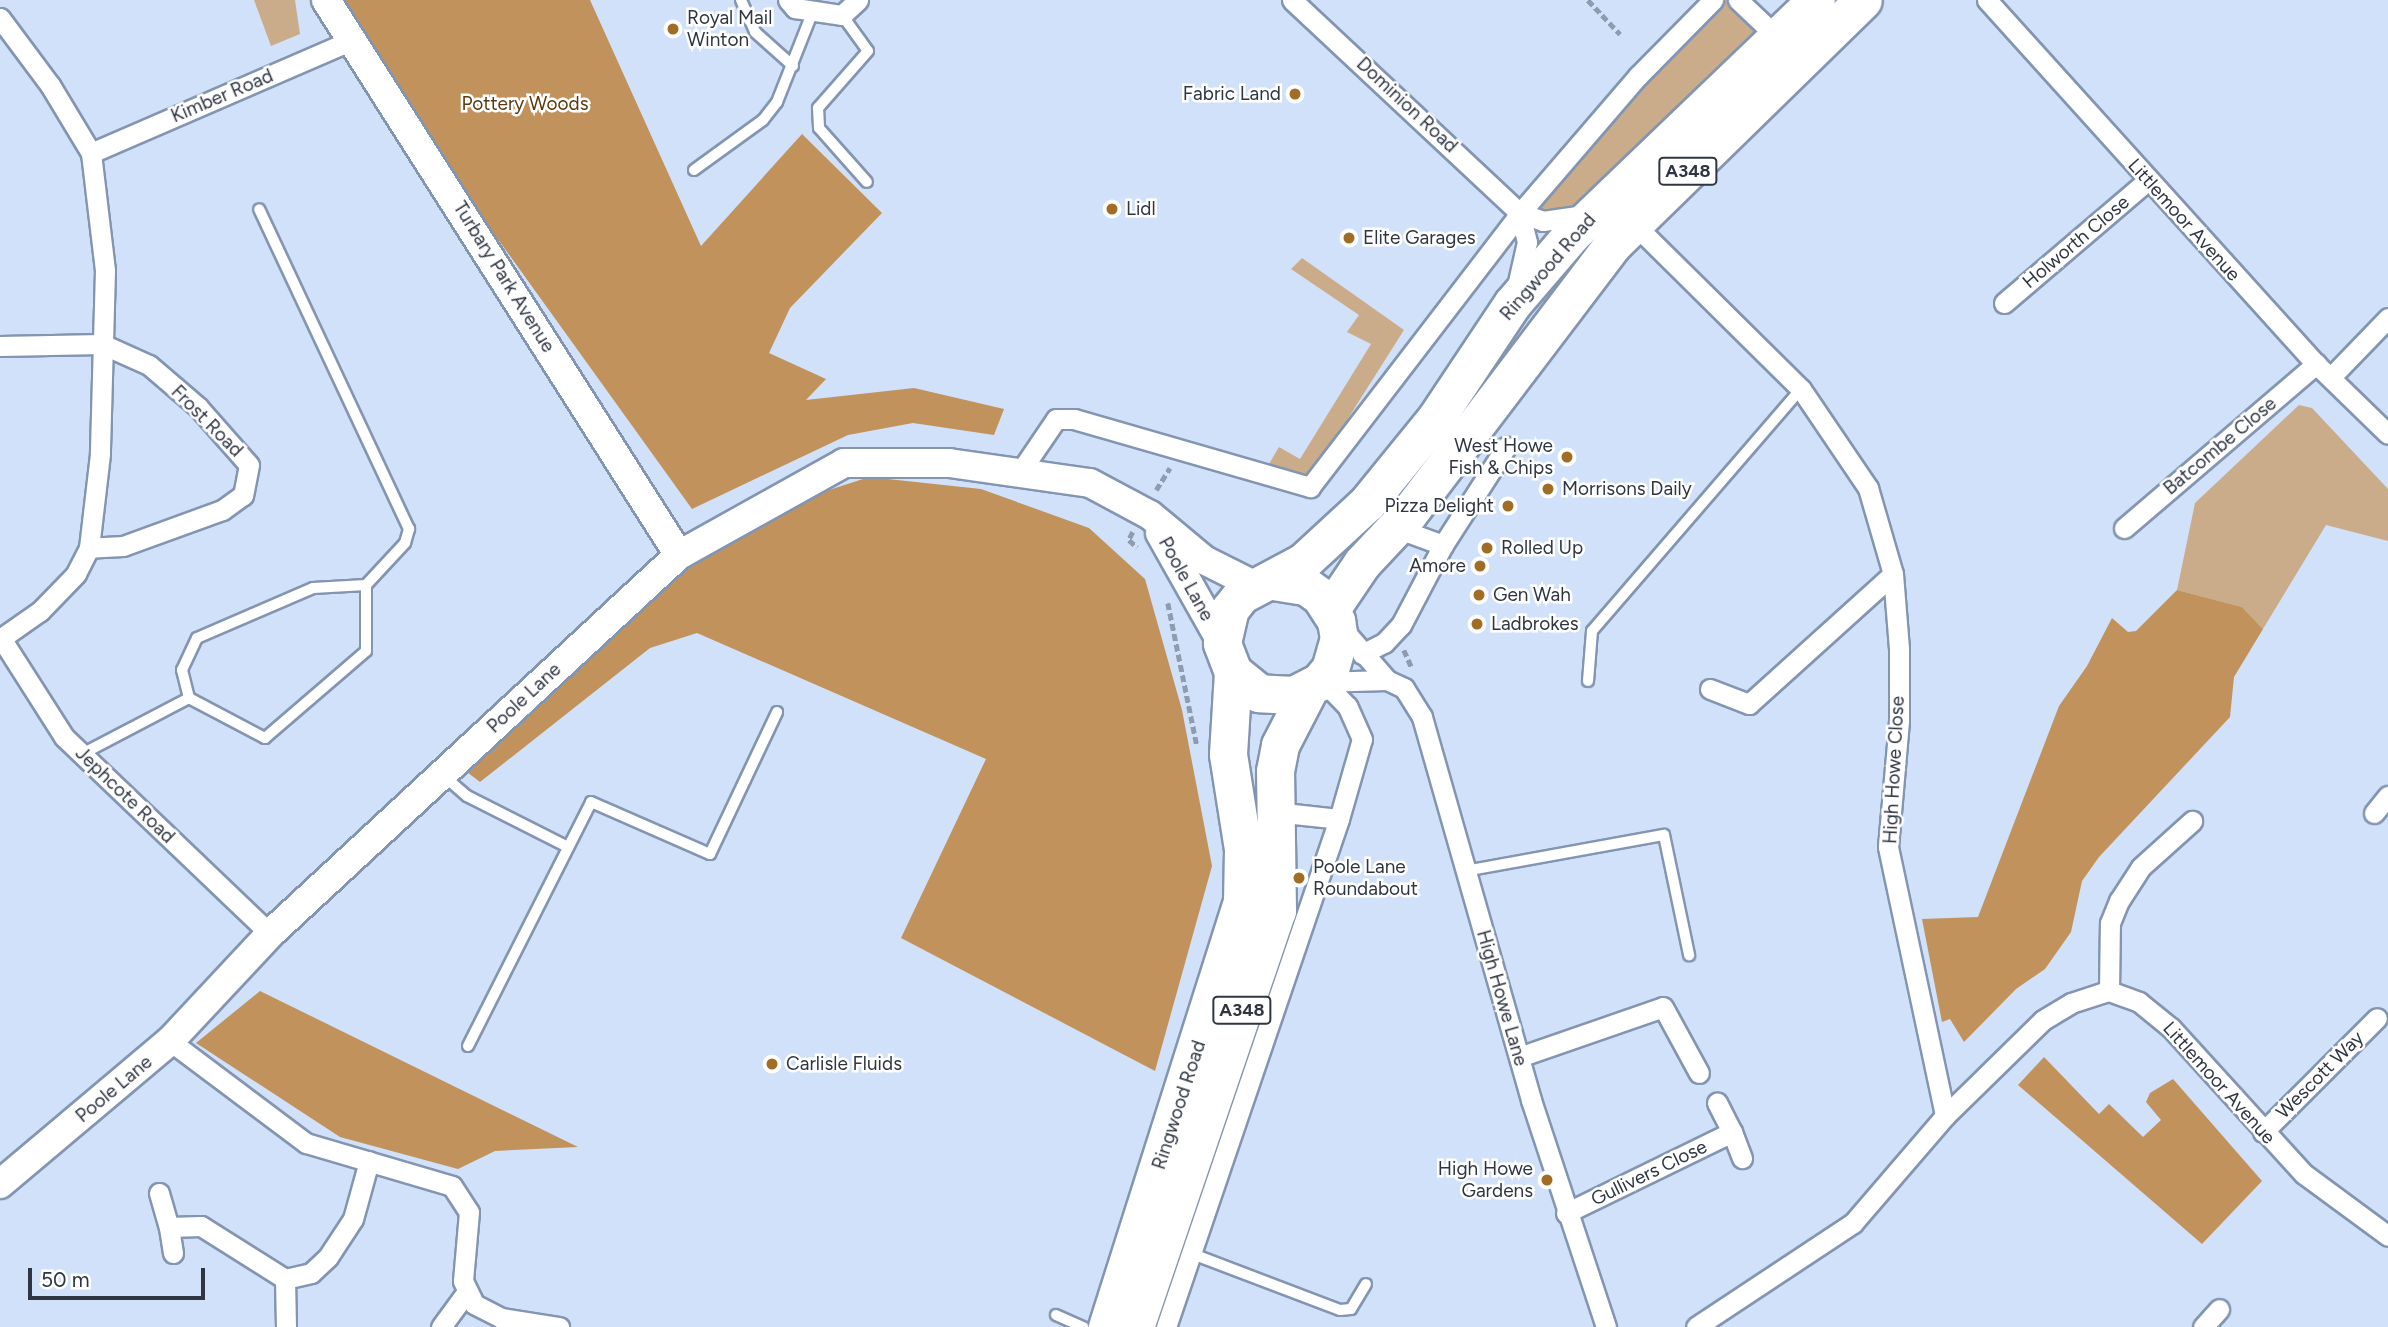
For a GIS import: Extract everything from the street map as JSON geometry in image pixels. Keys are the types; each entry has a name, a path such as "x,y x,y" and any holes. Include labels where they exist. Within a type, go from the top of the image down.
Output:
{"highway":[{"name":"Ringwood Road","path":"1264,583 1326,541 1403,463 1512,304 1597,211 1816,0"},
{"name":"Ringwood Road","path":"1334,615 1362,563 1396,528 1535,342 1634,224 1863,0"},
{"path":"1264,583 1306,586 1334,615 1336,654 1318,685 1276,696 1259,693 1228,658 1230,609 1264,583"},
{"name":"Ringwood Road","path":"1107,1327 1242,902 1243,849 1228,754 1228,658"},
{"name":"Ringwood Road","path":"1135,1327 1277,911 1280,873 1275,812 1280,745 1318,685"}],"street":[{"name":"Turbary Park Avenue","path":"326,0 354,39 679,555"},
{"path":"788,0 795,8 842,15 858,0"},
{"name":"Dominion Road","path":"1292,0 1520,213"},
{"path":"1020,472 1056,419 1074,419 1310,487 1520,213 1639,76 1713,0"},
{"path":"1738,0 1777,37"},
{"name":"Littlemoor Avenue","path":"1987,0 2147,181 2323,371 2388,434"},
{"path":"0,638 40,611 76,574 89,548 100,454 105,270 91,153 50,85 2,27"},
{"name":"Kimber Road","path":"91,153 354,39"},
{"name":"Holworth Close","path":"2004,303 2147,181"},
{"path":"1520,213 1544,221 1566,221 1597,211"},
{"path":"1512,304 1527,242 1520,213"},
{"name":"High Howe Close","path":"1634,224 1801,389 1868,488 1893,575 1899,721 1888,847 1945,1116"},
{"name":"Batcombe Close","path":"2123,528 2388,318"},
{"path":"0,346 103,344"},
{"name":"Frost Road","path":"89,548 122,546 212,515 243,495 248,481 249,465 198,407 149,365 103,344"},
{"path":"1362,654 1384,643 1401,625 1443,545 1506,447"},
{"name":"Poole Lane","path":"0,1184 170,1041 270,934 679,555 844,463 948,463 1090,483 1150,508 1204,560 1264,583"},
{"name":"Poole Lane","path":"1150,508 1228,658"},
{"path":"1396,528 1443,545"},
{"path":"1710,689 1749,704 1893,575"},
{"path":"1334,615 1362,654 1387,680 1414,700"},
{"name":"Jephcote Road","path":"0,638 64,737 270,934"},
{"path":"1318,685 1387,680"},
{"path":"1166,1327 1339,819 1362,739 1347,706 1318,685"},
{"name":"High Howe Lane","path":"1414,700 1566,1213 1606,1327"},
{"path":"2374,813 2388,796"},
{"path":"1275,812 1339,819"},
{"path":"1696,1327 1853,1223 1945,1116 2043,1020 2071,1003 2109,991 2110,923 2119,901 2141,867 2192,821"},
{"name":"Littlemoor Avenue","path":"2109,991 2139,1002 2171,1028 2263,1132 2305,1174 2388,1236"},
{"path":"1519,1057 1663,1007 1699,1073"},
{"name":"Wescott Way","path":"2263,1132 2377,1018"},
{"path":"170,1041 306,1143 452,1186 464,1202 470,1226 463,1270 466,1293 485,1313 559,1327"},
{"name":"Gullivers Close","path":"1717,1103 1742,1158"},
{"name":"Gullivers Close","path":"1566,1213 1732,1132"},
{"path":"169,1227 186,1224 210,1229 285,1279 311,1273 328,1257 353,1219 369,1161"},
{"path":"159,1193 173,1253"},
{"path":"285,1279 286,1327"},
{"path":"441,1327 466,1293"},
{"path":"2203,1327 2219,1309"}],"lane":[{"path":"741,0 755,32 793,66"},
{"path":"694,170 763,120 777,103 813,11"},
{"path":"842,15 868,51 818,108 819,128 867,182"},
{"path":"259,209 409,529 405,543 366,585 366,651 265,737 189,698 182,670 197,638 313,588 366,585"},
{"path":"1588,681 1592,631 1801,389"},
{"path":"82,754 189,698"},
{"path":"468,1046 591,802 709,854 777,712"},
{"path":"442,774 467,796 568,848"},
{"path":"1465,871 1664,835 1689,955"},
{"path":"1190,1252 1340,1310 1351,1309 1366,1284"},
{"path":"1056,1315 1083,1327"}],"path":[{"path":"1588,0 1620,34"},
{"path":"1150,508 1180,450"},
{"path":"1129,540 1144,559"},
{"path":"1162,590 1199,753"},
{"path":"1401,625 1404,652 1419,684 1414,700"}],"shaded area":[{"path":"254,0 295,0 300,34 271,46"},
{"path":"1713,0 1738,0 1777,37 1597,211 1520,213"},
{"path":"1302,258 1404,330 1316,469 1306,475 1269,464 1279,447 1300,459 1371,344 1347,332 1359,315 1291,269"},
{"path":"2299,405 2312,408 2388,489 2388,541 2326,525 2263,629 2242,607 2177,590 2195,503"}],"green space":[{"name":"Pottery Woods","path":"326,0 590,0 701,246 802,134 882,213 790,308 769,353 826,379 806,400 914,388 1004,409 994,435 913,423 848,435 692,509"},
{"path":"869,477 981,489 1089,528 1145,579 1182,710 1212,866 1155,1071 901,938 986,759 697,633 650,648 480,782 463,769 697,561 820,493"},
{"path":"2177,590 2242,607 2263,629 2234,677 2230,717 2099,857 2082,881 2071,932 2045,969 2016,989 1964,1042 1950,1019 1942,1022 1922,919 1978,917 2059,706 2087,666 2112,618 2128,632 2136,631"},
{"path":"260,991 578,1147 495,1151 458,1169 340,1137 196,1043"},
{"path":"2044,1057 2099,1114 2109,1104 2143,1137 2161,1120 2146,1102 2150,1093 2173,1079 2262,1181 2202,1244 2018,1085"}],"place":[{"name":"Royal Mail Winton","path":"673,29"},
{"name":"Fabric Land","path":"1295,94"},
{"name":"Lidl","path":"1112,209"},
{"name":"Elite Garages","path":"1349,238"},
{"name":"West Howe Fish & Chips","path":"1567,457"},
{"name":"Morrisons Daily","path":"1548,489"},
{"name":"Pizza Delight","path":"1508,506"},
{"name":"Rolled Up","path":"1487,548"},
{"name":"Amore","path":"1480,566"},
{"name":"Gen Wah","path":"1479,595"},
{"name":"Ladbrokes","path":"1477,624"},
{"name":"Poole Lane Roundabout","path":"1299,878"},
{"name":"Carlisle Fluids","path":"772,1064"},
{"name":"High Howe Gardens","path":"1547,1180"}]}
